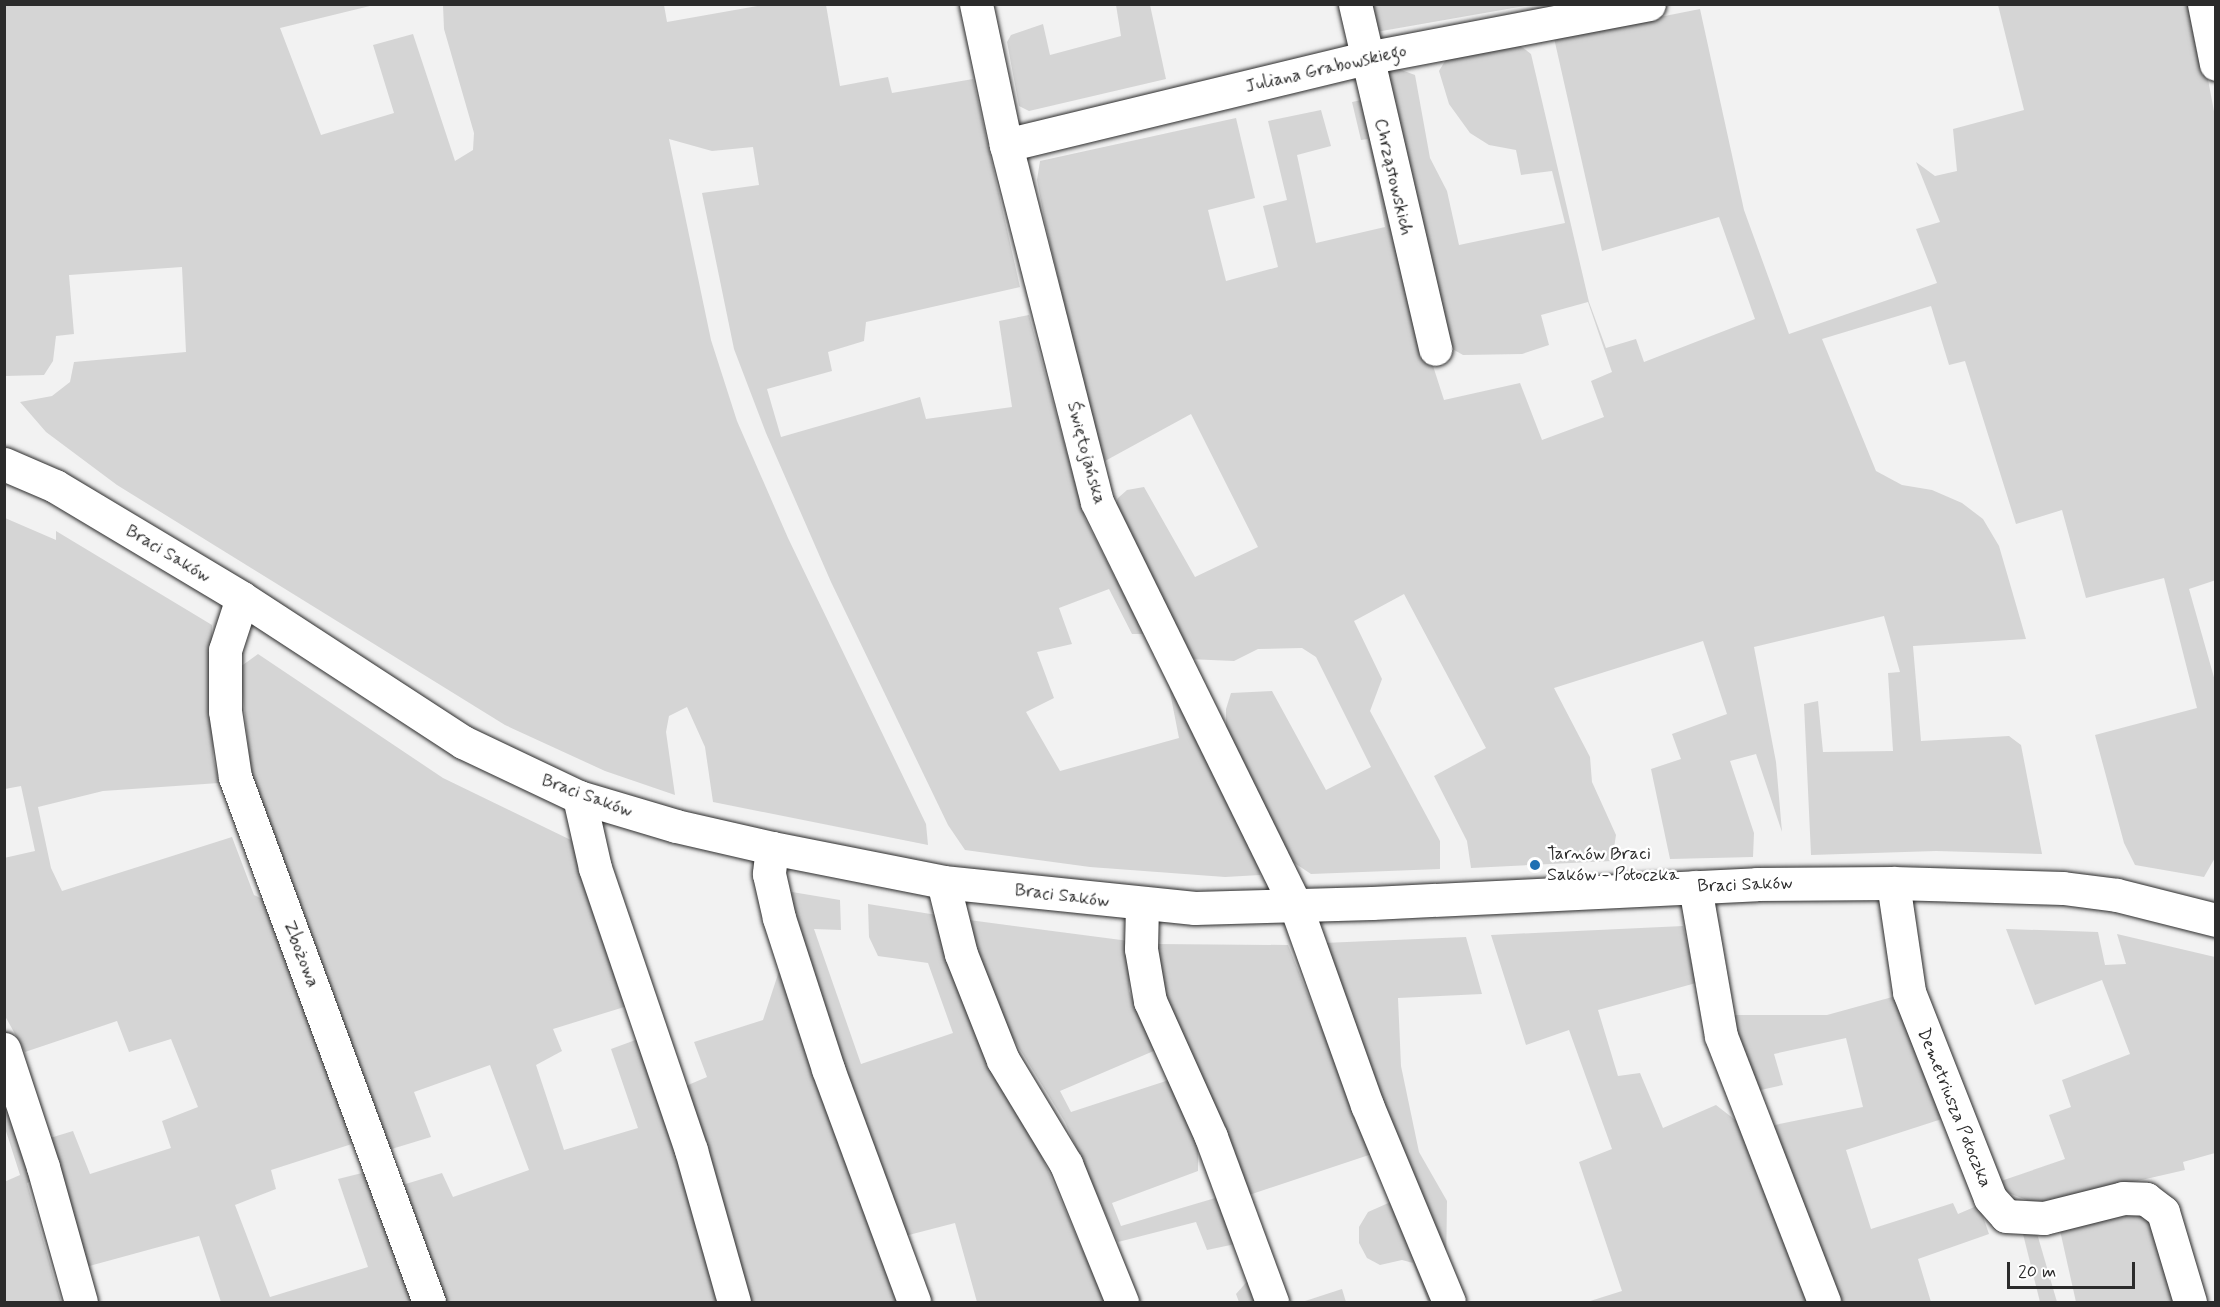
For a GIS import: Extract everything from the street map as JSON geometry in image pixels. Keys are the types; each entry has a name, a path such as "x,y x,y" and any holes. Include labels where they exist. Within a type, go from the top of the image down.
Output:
{"street":[{"name":"Świętojańska","path":"976,4 1006,145 1097,502 1295,904 1367,1105 1449,1302"},
{"name":"Chrząstowskich","path":"1355,4 1435,349"},
{"name":"Juliana Grabowskiego","path":"1006,145 1366,58 1649,4"},
{"path":"2204,4 2216,64"},
{"name":"Braci Saków","path":"4,464 55,486 242,598 463,742 579,797 676,826 772,848 944,882 1142,905 1195,908 1695,887 1893,883 2063,888 2117,895 2216,920"},
{"name":"Zbożowa","path":"242,598 225,650 225,711 235,777 429,1302"},
{"path":"579,797 595,868 691,1150 734,1302"},
{"path":"772,848 769,874 779,918 828,1069 914,1302"},
{"path":"944,882 961,954 1003,1060 1066,1164 1122,1302"},
{"name":"Demetriusza Potoczka","path":"1893,883 1909,992 1990,1198 2006,1216 2044,1218 2123,1198 2146,1199 2163,1212 2190,1302"},
{"path":"1695,887 1721,1036 1824,1302"},
{"path":"1142,905 1141,949 1150,1001 1211,1137 1272,1302"},
{"path":"4,1049 43,1167 81,1302"}],"shaded area":[{"path":"1371,4 1530,5 1376,32"},
{"path":"4,5 374,5 280,28 321,135 394,113 373,45 413,34 455,161 473,150 474,133 444,29 443,5 664,5 667,22 763,5 826,5 840,86 888,77 892,93 973,79 1020,287 866,322 864,341 828,352 832,371 767,389 781,437 920,397 926,419 1012,407 999,321 1029,315 1085,519 1144,634 1132,634 1109,589 1059,608 1072,644 1037,652 1054,698 1026,712 1060,771 1179,738 1164,662 1262,862 1260,875 1225,877 1090,867 965,850 948,825 831,582 766,433 734,349 702,193 759,185 753,147 712,151 669,139 711,340 737,421 788,538 926,824 928,845 713,802 705,747 687,707 669,716 666,732 675,795 605,771 505,725 117,485 46,432 20,402 52,396 70,382 74,362 186,352 182,267 69,275 74,334 56,336 53,361 44,375 5,376"},
{"path":"1116,5 1150,5 1166,79 1029,111 1019,106 1007,42 1011,35 1043,24 1050,55 1121,36"},
{"path":"1998,5 2194,5 2216,122 2216,580 2189,589 2215,681 2216,856 2204,877 2135,865 2124,843 2095,735 2197,708 2164,578 2086,598 2062,510 2016,524 1965,361 1949,365 1931,306 1822,339 1876,471 1902,485 1932,490 1962,503 1983,519 1999,546 2026,639 1913,646 1921,741 2009,736 2021,745 2042,854 1936,851 1811,855 1804,704 1818,701 1823,752 1893,751 1888,673 1900,672 1884,616 1754,647 1776,762 1782,832 1756,754 1730,761 1754,833 1753,857 1670,859 1651,769 1681,759 1672,734 1727,714 1703,641 1554,688 1590,757 1592,782 1616,835 1612,861 1471,868 1467,841 1434,776 1486,748 1404,594 1354,621 1382,679 1370,711 1440,841 1440,869 1311,874 1293,862 1226,733 1226,709 1231,693 1272,691 1326,790 1371,767 1316,657 1302,648 1258,649 1234,661 1188,659 1113,510 1118,498 1127,490 1144,487 1195,577 1258,547 1191,414 1105,461 1095,434 1045,222 1037,180 1040,161 1236,118 1255,198 1208,210 1226,281 1278,267 1263,206 1287,200 1268,121 1321,110 1331,146 1297,155 1316,243 1385,227 1368,139 1361,140 1352,102 1366,99 1417,316 1444,400 1520,383 1542,440 1604,417 1591,381 1612,372 1588,302 1541,315 1549,345 1522,354 1463,355 1442,343 1378,70 1396,68 1415,75 1430,158 1447,191 1459,245 1565,223 1552,171 1521,175 1516,150 1489,145 1470,133 1449,104 1439,71 1448,56 1518,44 1531,54 1589,302 1606,348 1636,339 1644,362 1755,319 1719,217 1602,251 1554,38 1700,9 1744,210 1789,334 1937,283 1916,229 1940,222 1916,162 1935,176 1957,171 1953,129 2024,110"},
{"path":"5,518 56,540 56,531 212,625 213,757 219,783 103,791 38,807 51,868 62,891 232,837 254,895 269,902 355,1143 271,1170 276,1189 235,1205 270,1297 368,1267 338,1179 366,1172 412,1302 221,1302 199,1236 82,1268 50,1138 73,1131 90,1174 171,1148 162,1121 198,1107 171,1039 129,1052 117,1021 25,1052 5,1016 4,858 35,851 21,786 5,789"},
{"path":"258,654 443,778 577,843 634,1004 553,1029 562,1051 536,1065 564,1150 638,1128 611,1049 641,1038 725,1302 441,1302 399,1186 442,1173 453,1197 529,1170 490,1065 414,1092 431,1137 385,1151 254,800 240,667"},
{"path":"786,891 840,900 841,930 814,929 861,1064 953,1033 928,963 878,956 869,937 868,904 937,915 1105,1302 977,1302 955,1223 901,1237"},
{"path":"969,920 1129,941 1129,991 1156,1050 1060,1091 1071,1112 1169,1080 1198,1140 1198,1171 1112,1203 1121,1226 1222,1196 1240,1243 1207,1250 1196,1222 1118,1242 1065,1122 985,993"},
{"path":"1683,926 1696,983 1598,1010 1618,1076 1640,1073 1663,1128 1716,1105 1743,1126 1809,1302 1587,1302 1622,1291 1579,1162 1612,1149 1569,1030 1526,1045 1491,935"},
{"path":"2006,929 2098,932 2105,965 2126,964 2117,934 2215,957 2215,1153 2183,1162 2185,1170 2037,1204 1998,1189 2001,1181 2065,1159 2049,1115 2071,1107 2062,1080 2130,1054 2102,980 2035,1005"},
{"path":"1466,937 1482,994 1398,998 1401,1066 1419,1152 1447,1201 1446,1272 1323,943"},
{"path":"1156,944 1288,945 1372,1154 1246,1196 1161,1001"},
{"path":"781,965 901,1302 747,1302 681,1088 707,1077 694,1042 763,1020"},
{"path":"1896,996 1945,1118 1846,1150 1871,1229 1953,1203 1958,1214 1979,1205 1989,1234 1918,1259 1931,1302 1842,1302 1770,1126 1863,1107 1846,1038 1774,1054 1783,1085 1756,1091 1725,1015 1827,1015"},
{"path":"5,1092 35,1180 27,1183 61,1302 5,1302 4,1182 20,1175 5,1128"},
{"path":"1393,1201 1442,1302 1428,1302 1413,1263 1402,1260 1380,1265 1367,1258 1359,1243 1359,1227 1368,1212"},
{"path":"2139,1206 2156,1216 2181,1302 2076,1302 2059,1226"},
{"path":"2036,1230 2057,1302 2040,1302 2023,1234"},
{"path":"1251,1277 1260,1302 1239,1302 1236,1294"},
{"path":"1342,1289 1346,1302 1302,1302"}],"place":[{"name":"Tarnów Braci Saków - Potoczka","path":"1535,865"}]}
